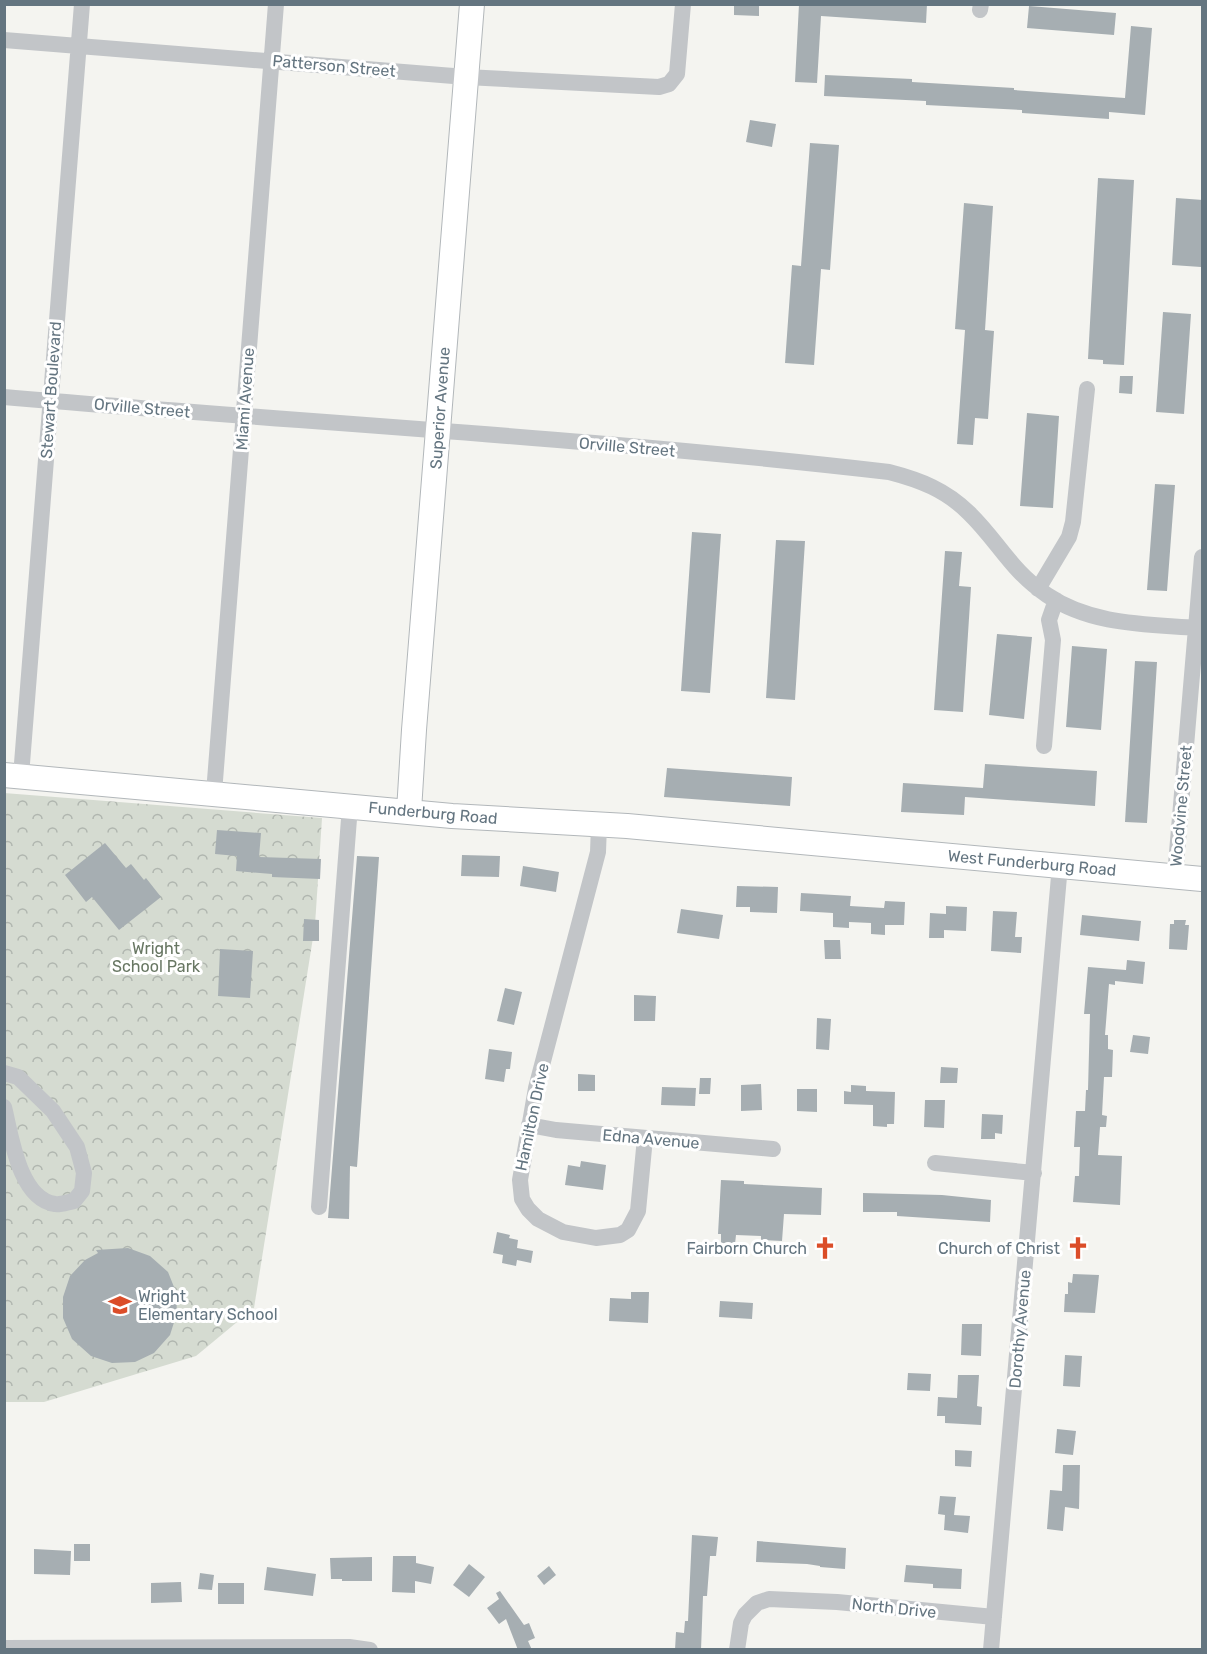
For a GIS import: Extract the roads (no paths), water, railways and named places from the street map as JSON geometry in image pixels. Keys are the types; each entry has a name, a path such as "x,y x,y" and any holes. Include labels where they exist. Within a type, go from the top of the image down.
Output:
{"street":[{"name":"Stewart Boulevard","path":"13,775 50,401 82,4"},
{"name":"Miami Avenue","path":"214,794 276,4"},
{"name":"Superior Avenue","path":"409,811 472,4"},
{"name":"Patterson Street","path":"4,40 466,77 607,86 663,87 674,80 677,74 683,4"},
{"path":"1038,589 1069,537 1073,522 1087,389"},
{"name":"Orville Street","path":"4,397 438,432 527,437 889,472 916,479 944,493 970,513 1013,567 1038,589 1070,608 1096,617 1118,621 1196,627"},
{"name":"Woodvine Street","path":"1175,876 1203,557"},
{"path":"1044,746 1053,640 1049,620 1056,600"},
{"name":"Funderburg Road","path":"13,775 350,806 861,847"},
{"path":"319,1207 350,806"},
{"name":"Hamilton Drive","path":"599,825 598,852 536,1088 519,1187 522,1199 538,1219 553,1228 574,1235 596,1238 620,1235 628,1230 635,1220 640,1200 645,1138"},
{"name":"West Funderburg Road","path":"861,847 1203,879"},
{"name":"Dorothy Avenue","path":"992,1650 1060,865"},
{"path":"4,1073 18,1077 53,1112 77,1147 84,1173 82,1191 74,1202 55,1204 39,1198 28,1185 13,1148 4,1107"},
{"name":"Edna Avenue","path":"529,1125 556,1130 773,1149"},
{"path":"934,1163 1034,1173"},
{"name":"North Drive","path":"737,1650 741,1623 750,1608 769,1599 837,1602 994,1617"},
{"path":"4,1648 349,1647 370,1650"}],"place":[{"name":"Fairborn Church","path":"825,1248"},
{"name":"Church of Christ","path":"1078,1248"},
{"name":"Wright Elementary School","path":"120,1305"}],"park label":[{"name":"Wright School Park","path":"156,957"}]}
